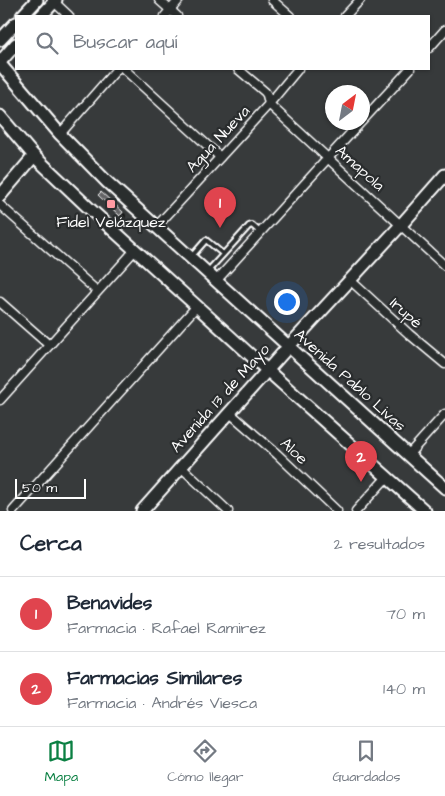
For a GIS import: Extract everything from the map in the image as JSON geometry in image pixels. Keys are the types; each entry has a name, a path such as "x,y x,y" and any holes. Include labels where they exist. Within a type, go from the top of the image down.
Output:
{"main road":[{"path":"23,15 37,0"},
{"path":"42,15 54,1"},
{"path":"0,40 15,24"},
{"path":"0,63 15,45"},
{"name":"Avenida Pablo Livas","path":"0,63 60,134 107,182 445,488"},
{"path":"0,116 34,156 135,250 426,511"},
{"path":"0,196 34,156"},
{"name":"Avenida 13 de Mayo","path":"142,511 445,175"}],"street":[{"path":"159,0 168,13 180,0"},
{"path":"272,0 289,15"},
{"path":"346,15 360,0"},
{"path":"54,1 68,15"},
{"path":"430,47 445,30"},
{"path":"60,134 116,70"},
{"path":"125,70 220,157"},
{"name":"Amapola","path":"239,70 265,92 269,104 445,266"},
{"name":"Agua Nueva","path":"157,226 269,104 297,70"},
{"path":"370,113 409,70"},
{"path":"216,281 354,130"},
{"path":"0,205 97,291"},
{"path":"0,399 135,250"},
{"name":"Irupé","path":"350,280 445,364"},
{"path":"0,302 49,346"},
{"path":"13,511 197,306"},
{"name":"Aloe","path":"230,413 337,511"},
{"path":"408,454 445,414"},
{"path":"181,467 228,511"},
{"path":"356,511 387,477"}],"lane":[{"path":"207,272 249,226 254,226 261,233"},
{"path":"191,258 206,240 223,254"},
{"path":"235,241 246,249"}],"building":[{"name":"Fidel Velázquez","path":"101,192 123,212 120,216 98,195"}],"place":[{"name":"Fidel Velázquez","path":"111,204"},
{"name":"Benavides","path":"220,228"},
{"name":"Farmacias Similares","path":"361,482"}]}
